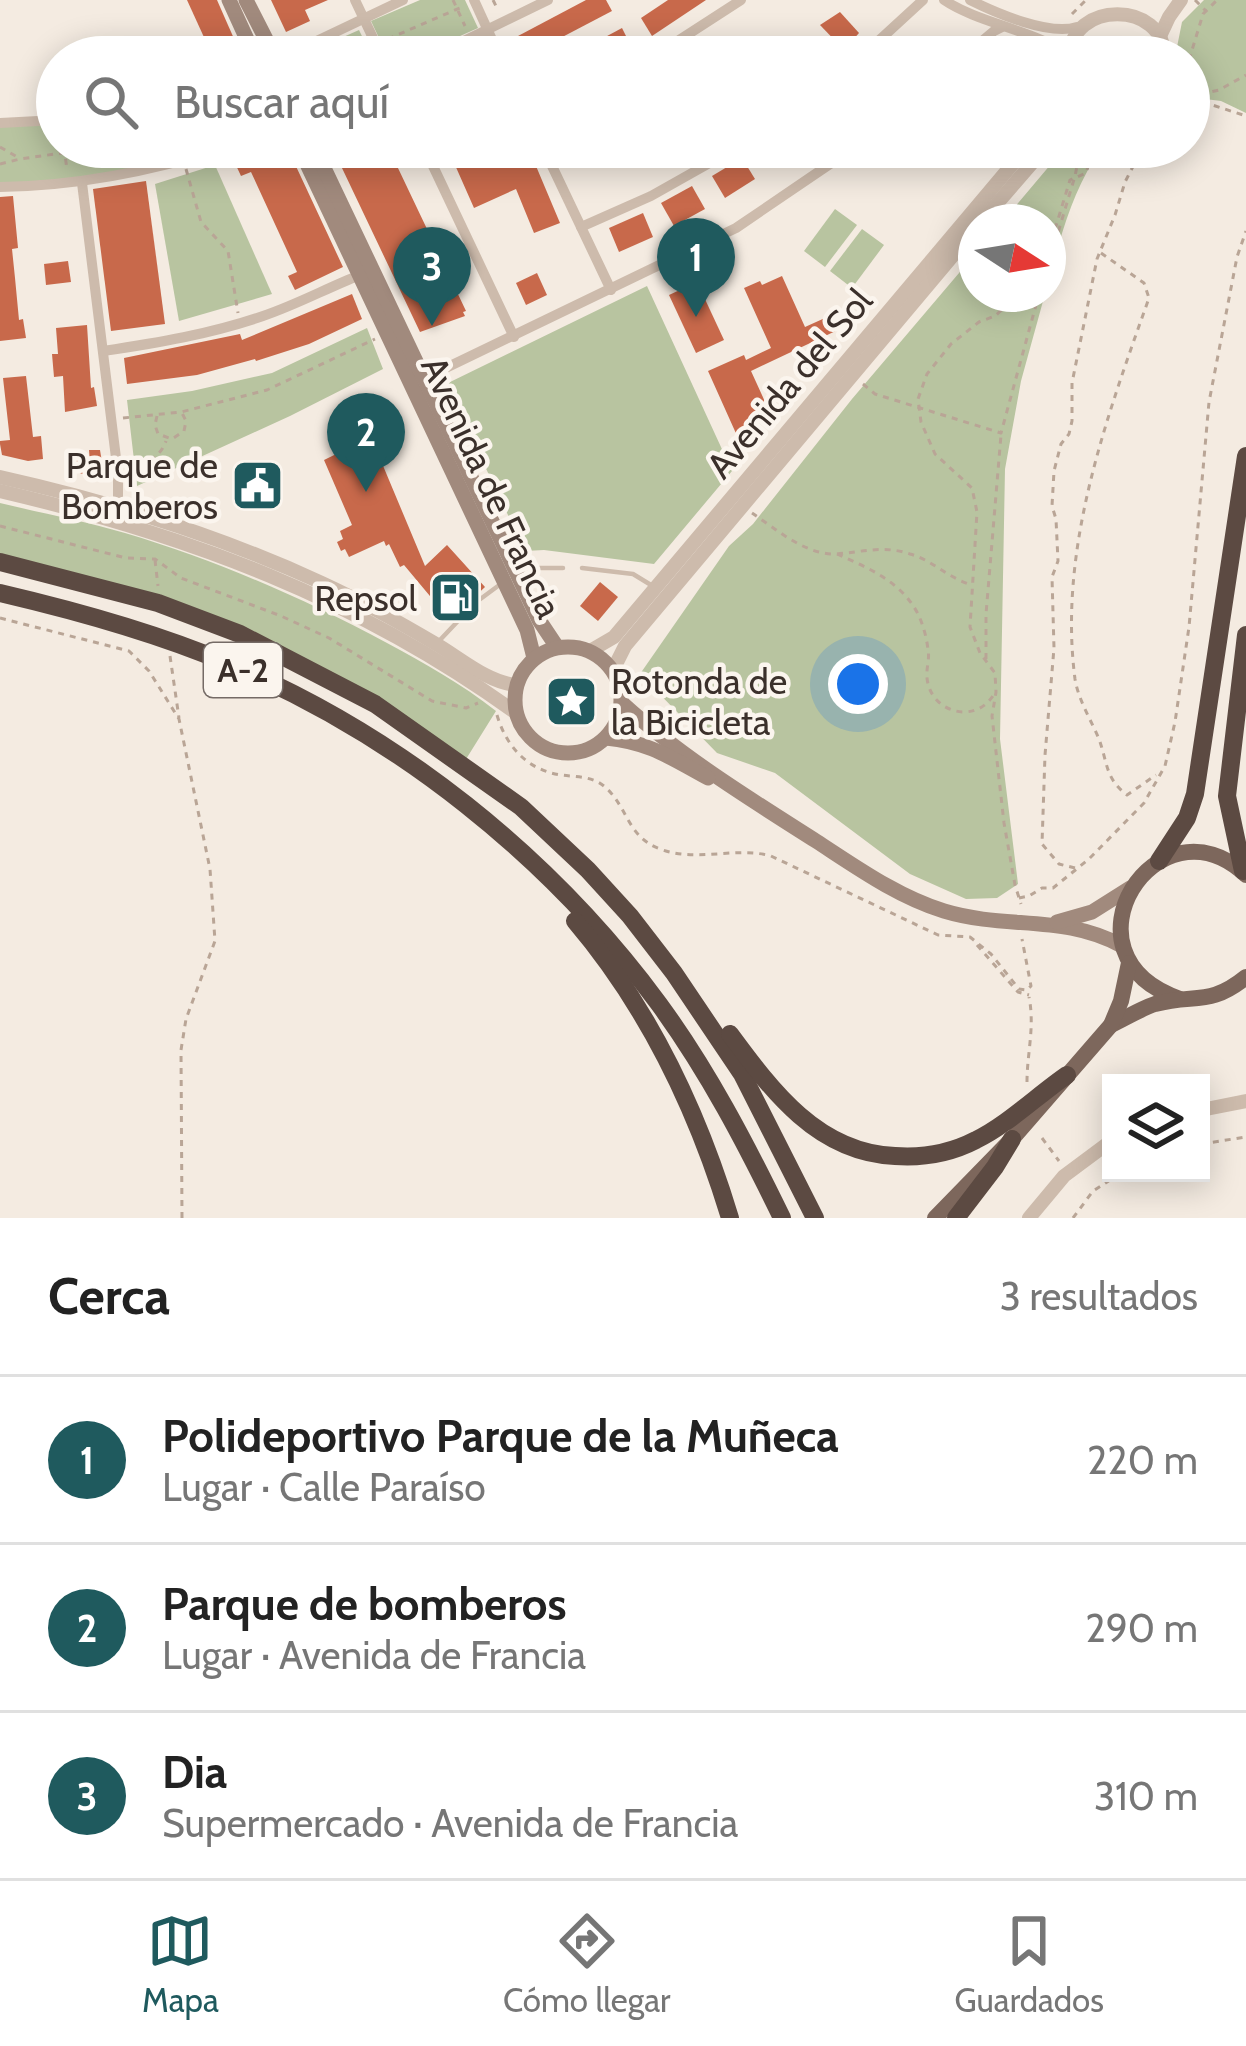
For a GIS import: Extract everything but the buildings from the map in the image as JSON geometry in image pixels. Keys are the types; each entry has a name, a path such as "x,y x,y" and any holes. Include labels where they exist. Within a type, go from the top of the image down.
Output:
{"highway":[{"path":"1159,861 1187,818 1195,794 1246,456"},
{"name":"A-2","path":"0,562 158,603 240,634 375,704 521,807 630,916 674,974 742,1073 815,1218"},
{"name":"A-2","path":"0,593 147,634 270,682 405,759 490,825 578,906 659,1005 717,1093 782,1218"},
{"path":"1244,873 1227,796 1246,635"},
{"path":"490,825 589,938 650,1029 693,1112 730,1218"},
{"path":"674,974 718,1016 783,1102 818,1131 860,1150 924,1156 964,1146 998,1128 1067,1075"},
{"path":"956,1218 1012,1139"}],"main road":[{"path":"229,0 245,36"},
{"path":"246,0 267,36"},
{"name":"Avenida de Francia","path":"309,168 513,580 557,647"},
{"name":"Avenida de Francia","path":"324,168 425,378 513,580 534,658"},
{"path":"568,646 590,651 613,670 622,703 616,724 591,749 554,752 537,744 524,730 516,713 517,685 534,658 568,646"},
{"path":"622,703 764,808 865,872 959,916 1084,928 1126,954 1142,980 1180,999"},
{"path":"606,738 648,746 764,808"},
{"path":"1112,1025 1121,1001 1126,954 1120,926 1122,906 1141,874 1176,854 1200,852 1223,858 1244,873"},
{"path":"1049,924 1092,912 1130,888"},
{"path":"935,1218 1112,1025 1151,1005 1226,992 1246,977"}],"street":[{"path":"355,0 372,36"},
{"path":"326,36 403,0"},
{"path":"474,0 490,36"},
{"path":"475,36 548,0"},
{"path":"685,36 741,0"},
{"path":"884,36 923,0"},
{"path":"944,0 1028,36"},
{"path":"970,0 1058,30 1076,27"},
{"path":"1161,34 1181,0"},
{"path":"1072,36 1089,3 1130,3 1148,15 1161,34"},
{"path":"988,36 1002,27"},
{"path":"0,123 36,122"},
{"path":"0,187 76,183 153,168"},
{"path":"434,168 514,337"},
{"path":"553,168 611,290"},
{"path":"581,227 701,168"},
{"path":"425,378 736,228 825,168"},
{"name":"Avenida del Sol","path":"590,651 614,637 1009,168"},
{"name":"Avenida del Sol","path":"996,204 1028,168"},
{"path":"76,183 103,352 118,506"},
{"name":"Avenida del Sol","path":"613,670 626,646 958,249"},
{"path":"103,352 240,324 360,275"},
{"path":"0,477 118,506 273,560 495,680 517,685"},
{"path":"0,491 114,519 266,574 375,625 516,713"},
{"path":"1210,1108 1246,1101"},
{"path":"1029,1218 1064,1176 1102,1148"}],"lane":[{"path":"436,645 476,603 513,580 538,568 562,568"},
{"path":"582,568 633,574 656,588"}],"path":[{"path":"453,0 470,36"},
{"path":"395,36 474,0"},
{"path":"1195,0 1206,11"},
{"path":"1197,36 1206,11 1217,0"},
{"path":"1058,30 1089,3"},
{"path":"1210,93 1246,75"},
{"path":"1210,104 1246,116"},
{"path":"0,147 20,159"},
{"path":"0,164 36,156"},
{"path":"71,168 76,183"},
{"path":"97,168 99,180"},
{"path":"186,168 201,222 228,251 240,324"},
{"path":"1066,208 1078,168"},
{"path":"1062,204 1070,180 1088,168"},
{"path":"1075,868 1059,864 1042,844 1054,648 1052,578 1058,561 1051,490 1060,444 1072,421 1072,383 1100,253 1132,168"},
{"path":"999,312 965,332 936,360 918,408 934,454 972,488 977,512 970,627 980,653 995,673 992,716 1004,823 1020,901 1042,888 1053,888 1089,859 1144,803 1162,772 1190,627 1209,402 1246,231"},
{"path":"1100,253 1144,283 1149,298 1107,416 1077,548 1071,588 1076,683 1113,784 1127,795 1162,772"},
{"path":"986,661 1001,433 1035,312"},
{"path":"111,420 181,412 268,390 388,334"},
{"path":"852,374 875,394 1001,433"},
{"path":"166,439 184,431 181,412"},
{"path":"157,415 156,429 166,439"},
{"path":"118,474 152,460 162,452 166,439"},
{"path":"743,507 804,547 876,570 899,589 918,614 928,650 927,677 942,706 962,712 980,709 996,692"},
{"path":"0,526 126,558 154,559 181,578 329,638 432,701 466,708 484,701"},
{"path":"837,554 878,548 914,554 953,579 970,584"},
{"path":"154,559 158,588"},
{"path":"0,618 129,651 149,671 179,719"},
{"path":"170,653 210,869 215,940 186,1019 181,1050 182,1218"},
{"path":"496,711 507,742 519,756 548,772 583,776 605,787 636,834 659,849 695,856 754,852 771,856 938,935 970,937 1028,993"},
{"path":"1022,939 1034,1022 1027,1082"},
{"path":"1210,1142 1246,1136"},
{"path":"1042,1138 1060,1162"},
{"path":"1073,1218 1093,1191 1106,1182"}],"green space":[{"path":"420,0 465,0 478,28 460,36 378,36 371,21"},
{"path":"1204,0 1246,0 1246,113 1210,100 1210,36 1179,36 1182,22"},
{"path":"36,120 36,168 137,168 99,180 0,185 0,121"},
{"path":"216,168 272,294 179,321 155,184"},
{"path":"1048,168 1089,168 1066,223 1066,204 1017,204"},
{"path":"835,209 857,225 825,267 804,251"},
{"path":"862,229 884,245 852,288 830,271"},
{"path":"958,274 958,312 1040,312 1005,469 1000,739 1018,884 997,898 966,899 910,874 775,773 717,753 640,674 729,546 753,524"},
{"path":"647,286 732,471 654,564 525,551 446,384"},
{"path":"367,328 383,369 137,486 127,400 272,373"},
{"path":"0,503 125,533 259,581 401,651 496,711 463,764 240,634 0,562"}],"place":[{"name":"Polideportivo Parque de la Muñeca","path":"696,317"},
{"name":"Dia","path":"432,326"},
{"name":"Parque de Bomberos","path":"257,486"},
{"name":"Parque de bomberos","path":"366,492"},
{"name":"Repsol","path":"456,598"},
{"name":"Rotonda de la Bicicleta","path":"572,702"}]}
